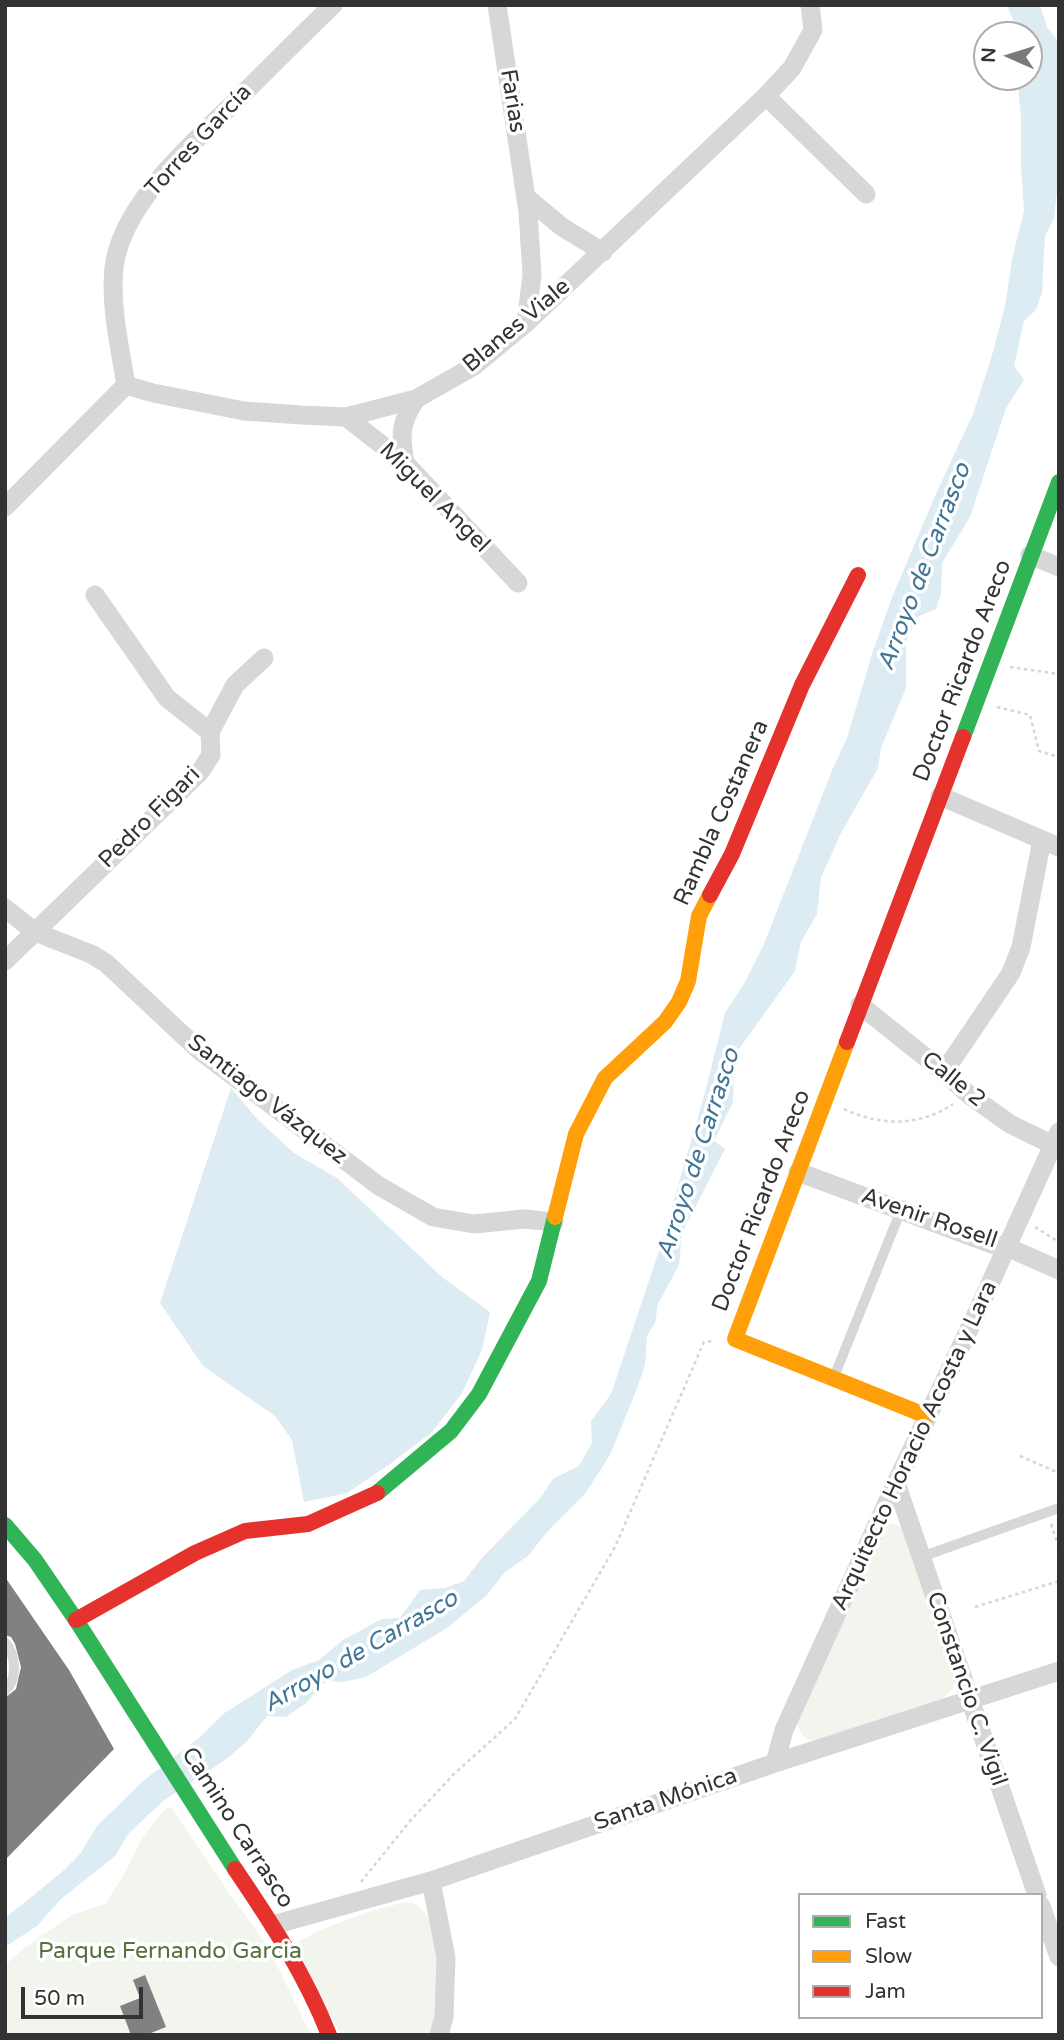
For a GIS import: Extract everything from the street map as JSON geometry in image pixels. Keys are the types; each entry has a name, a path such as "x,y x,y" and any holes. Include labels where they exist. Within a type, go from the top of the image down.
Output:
{"street":[{"name":"Torres García","path":"126,385 119,346 114,267 125,231 146,194 185,151 333,5"},
{"name":"Farias","path":"497,5 526,197 532,275 526,323"},
{"name":"Blanes Viale","path":"126,385 244,411 346,417 416,399 474,366 526,323 766,96 792,68 813,30 810,5"},
{"path":"766,96 866,194"},
{"path":"526,197 562,227 603,252"},
{"path":"5,507 126,385"},
{"path":"405,463 401,443 402,429 405,414 416,399"},
{"name":"Miguel Angel","path":"346,417 405,463 518,583"},
{"name":"Doctor Ricardo Areco","path":"735,1339 1059,482"},
{"path":"1030,555 1059,567"},
{"name":"Rambla Costanera","path":"76,1619 195,1553 245,1531 308,1524 378,1493 451,1431 479,1394 539,1281 576,1134 605,1078 665,1022 679,1002 688,981 699,916 732,854 802,685 858,575"},
{"path":"95,595 167,698 210,732"},
{"name":"Pedro Figari","path":"5,961 200,772 211,755 210,732 235,685 264,658"},
{"path":"940,796 1054,842 1011,973 944,1072"},
{"name":"Santiago Vázquez","path":"5,908 35,932 91,954 106,963 200,1051 379,1186 433,1217 474,1224 524,1219 555,1222"},
{"name":"Calle 2","path":"860,1005 968,1094 1010,1124 1055,1147"},
{"name":"Arquitecto Horacio Acosta y Lara","path":"775,1762 784,1730 896,1483 1055,1147"},
{"name":"Avenir Rosell","path":"798,1172 992,1244 1007,1247 1059,1270"},
{"path":"735,1339 927,1416"},
{"name":"Constancio C. Vigil","path":"896,1483 1036,1893"},
{"name":"Camino Carrasco","path":"6,1528 35,1560 76,1619 272,1925 318,2007 329,2035"},
{"name":"Santa Mónica","path":"272,1925 431,1881 775,1762 1059,1671"},
{"path":"431,1881 446,1958 444,2017 439,2035"},
{"path":"1043,1912 1059,1957"}],"lane":[{"path":"834,1378 901,1210"},
{"path":"921,1556 1059,1508"},
{"path":"5,1642 11,1649 14,1670 7,1686"}],"path":[{"path":"990,664 1059,674"},
{"path":"975,702 1030,715 1039,751 1059,757"},
{"path":"825,1100 861,1117 889,1122 919,1120 942,1112 968,1094"},
{"path":"1019,1219 1059,1242"},
{"name":"Doctor Ricardo Areco","path":"359,1885 410,1821 515,1718 615,1547 704,1342 735,1339"},
{"path":"1020,1456 1059,1473"},
{"path":"1047,1512 1059,1548"},
{"path":"975,1607 1059,1581"}],"green space":[{"path":"889,1523 897,1524 903,1529 954,1679 953,1689 942,1699 812,1741 808,1740 801,1733 797,1719 883,1527"},
{"name":"Parque Fernando Garcia","path":"166,1808 172,1808 268,1947 311,2035 5,2035 5,1965 24,1948 72,1915 105,1904 126,1871 142,1838"},
{"path":"407,1902 420,1908 429,1920 435,1938 438,1981 431,2035 341,2035 293,1945 348,1919"}],"water":[{"name":"Arroyo de Carrasco","path":"1007,5 1040,5 1047,27 1059,42 1058,181 1054,219 1045,236 1042,293 1036,310 1024,321 1014,366 1024,380 1006,408 970,517 942,563 941,594 936,609 917,617 906,642 906,688 881,748 878,768 841,833 821,878 817,914 801,942 795,971 734,1056 733,1102 714,1141 725,1149 682,1233 679,1265 658,1304 655,1323 647,1336 645,1365 610,1455 585,1494 547,1532 528,1556 505,1572 486,1596 447,1628 366,1677 343,1682 326,1681 306,1703 286,1717 267,1716 248,1740 228,1758 163,1801 129,1833 115,1856 61,1899 37,1926 5,1947 5,1918 62,1872 80,1854 97,1826 143,1781 199,1738 223,1714 292,1670 319,1660 343,1640 382,1619 400,1618 420,1590 445,1588 464,1581 481,1559 541,1497 553,1479 579,1466 592,1443 591,1421 611,1394 659,1251 725,1013 745,982 764,944 847,738 893,595 973,414 991,359 1005,306 1012,259 1024,211 1018,91 1043,91 1043,21 1013,20"},
{"path":"231,1088 258,1120 294,1153 337,1178 442,1277 490,1312 482,1350 462,1393 432,1432 347,1493 304,1502 292,1440 275,1416 203,1366 160,1303"}],"building":[{"path":"5,1577 69,1670 114,1749 5,1860 5,1698 16,1689 21,1667 15,1644 11,1637 5,1635"},
{"path":"145,1975 166,2027 146,2035 131,2035 120,2006 140,1998 133,1980"}],"traffic: fast":[{"path":"963,737 1059,482"},
{"path":"377,1493 451,1431 479,1394 539,1281 555,1217"},
{"path":"5,1525 35,1560 76,1620 235,1869"}],"traffic: slow":[{"path":"555,1217 576,1134 605,1078 665,1022 679,1002 688,981 699,916 710,895"},
{"path":"847,1042 735,1339 927,1416"}],"traffic: jam":[{"path":"710,895 732,854 802,685 858,575"},
{"path":"847,1042 963,737"},
{"path":"76,1620 195,1553 245,1531 308,1524 377,1493"},
{"path":"235,1869 299,1971 329,2035"}]}
